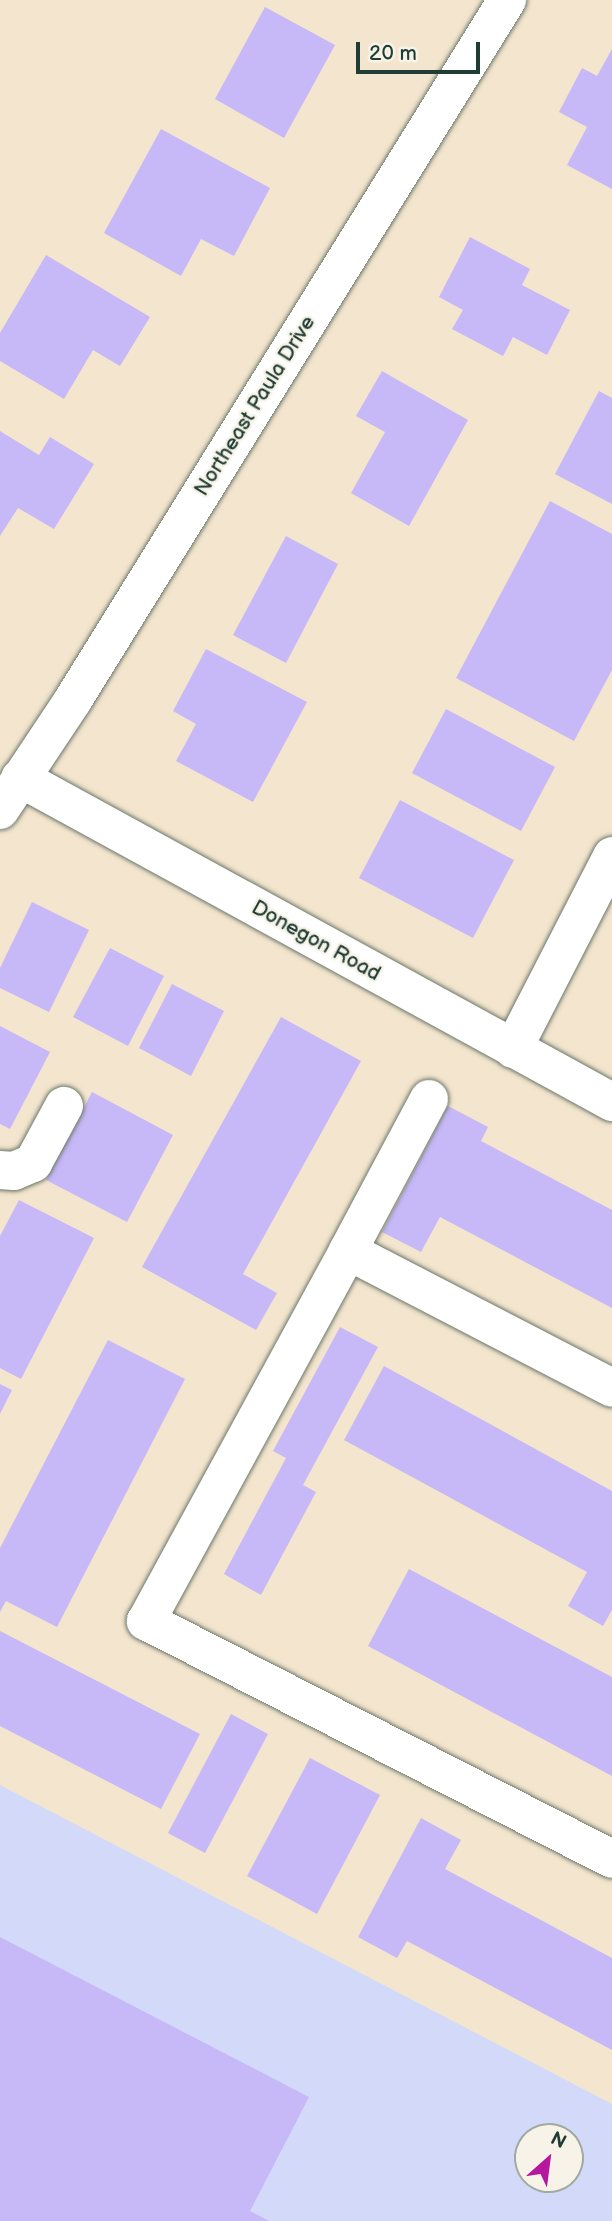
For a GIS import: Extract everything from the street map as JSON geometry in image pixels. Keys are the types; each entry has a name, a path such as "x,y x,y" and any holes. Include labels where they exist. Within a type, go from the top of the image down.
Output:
{"street":[{"name":"Northeast Paula Drive","path":"0,810 80,688 507,0"},
{"name":"Donegon Road","path":"20,778 612,1102"},
{"path":"513,1049 612,856"},
{"path":"429,1099 146,1621 612,1859"},
{"path":"0,1170 14,1171 33,1163 64,1106"},
{"path":"348,1251 612,1388"}],"shaded area":[{"path":"0,1785 612,2104 612,2221 0,2221"}],"building":[{"path":"265,7 335,45 284,138 215,99"},
{"path":"612,49 612,189 567,165 587,127 559,112 582,68 597,76"},
{"path":"161,129 270,188 234,256 201,239 181,276 104,233"},
{"path":"470,237 530,269 522,285 570,310 547,355 513,337 503,356 452,329 463,310 439,297"},
{"path":"46,255 150,317 120,366 93,350 64,399 0,361 0,333"},
{"path":"382,371 468,420 409,526 351,493 385,432 356,416"},
{"path":"599,391 612,398 612,504 555,474"},
{"path":"0,431 39,455 50,437 94,464 54,529 18,508 0,536"},
{"path":"550,501 612,534 612,670 574,741 456,678"},
{"path":"286,536 338,564 286,663 233,635"},
{"path":"206,649 307,702 253,802 176,761 196,724 173,711"},
{"path":"446,709 555,767 521,831 412,773"},
{"path":"400,800 514,860 473,938 359,878"},
{"path":"32,902 89,930 49,1012 0,988 0,968"},
{"path":"110,948 164,976 128,1046 73,1017"},
{"path":"172,984 224,1011 191,1076 139,1048"},
{"path":"281,1017 361,1061 243,1274 277,1293 256,1330 142,1267"},
{"path":"0,1026 50,1052 10,1129 0,1124"},
{"path":"92,1092 173,1135 127,1222 46,1180"},
{"path":"448,1106 488,1127 481,1141 612,1210 612,1308 440,1217 421,1252 382,1232"},
{"path":"19,1200 94,1238 21,1379 0,1368 0,1236"},
{"path":"340,1327 378,1347 303,1485 316,1492 261,1595 224,1574 286,1458 273,1451"},
{"path":"108,1340 185,1379 57,1627 6,1601 0,1612 0,1548"},
{"path":"384,1366 612,1491 612,1610 603,1626 568,1606 587,1572 344,1440"},
{"path":"0,1384 12,1390 0,1414"},
{"path":"409,1569 612,1677 612,1776 368,1646"},
{"path":"0,1631 200,1734 161,1809 0,1726"},
{"path":"231,1714 268,1734 205,1853 168,1833"},
{"path":"310,1758 380,1795 317,1914 247,1876"},
{"path":"421,1818 461,1840 445,1869 612,1958 612,2050 407,1941 397,1958 358,1937"},
{"path":"0,1937 309,2097 250,2211 269,2221 0,2221"}]}
